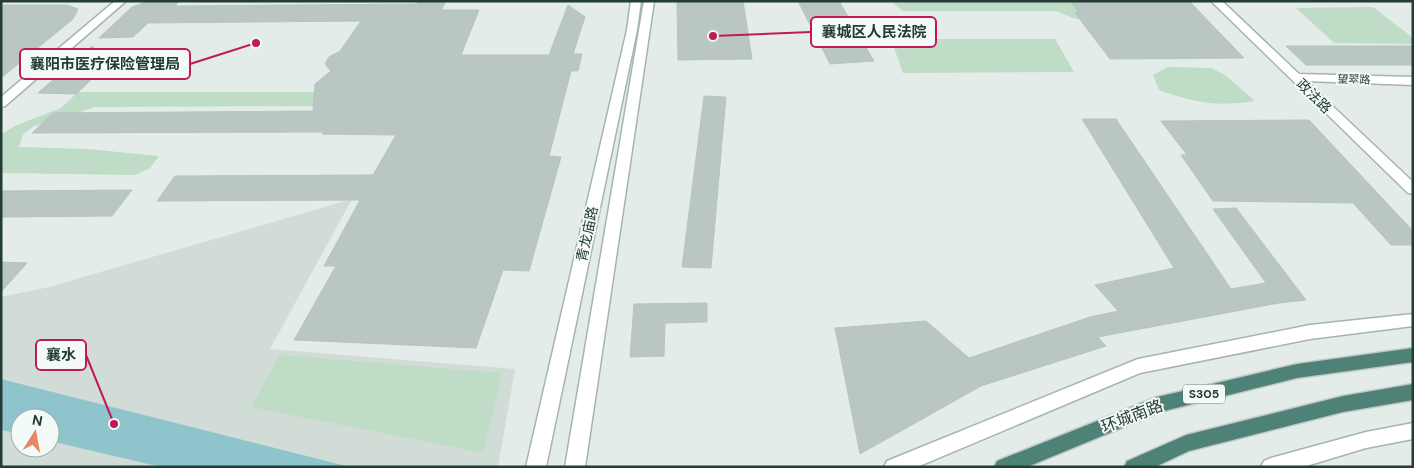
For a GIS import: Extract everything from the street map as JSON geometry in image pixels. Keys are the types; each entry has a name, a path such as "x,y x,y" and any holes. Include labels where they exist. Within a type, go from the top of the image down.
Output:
{"highway":[{"name":"环城南路","path":"1004,467 1157,405 1297,371 1413,355"},
{"path":"1134,467 1186,443 1343,404 1413,392"}],"street":[{"path":"1,103 121,1"},
{"name":"青龙庙路","path":"536,467 630,39 636,1"},
{"name":"青龙庙路","path":"579,461 649,1"},
{"name":"政法路","path":"1216,1 1413,190"},
{"name":"望翠路","path":"1294,77 1413,81"},
{"path":"894,467 1138,366 1310,332 1413,320"},
{"path":"1271,467 1366,440 1413,431"}],"shaded area":[{"path":"352,199 270,349 515,369 498,467 1,467 1,297 49,287"}],"green space":[{"path":"894,1 1082,1 1121,27 1073,18 1056,11 903,11 893,3"},
{"path":"1373,7 1413,38 1413,44 1334,43 1296,8"},
{"path":"891,39 1055,39 1074,72 903,73"},
{"path":"1168,67 1211,68 1225,75 1255,101 1228,104 1206,103 1159,90 1153,75"},
{"path":"78,92 334,92 325,106 95,107 34,126 23,134 19,147 87,149 159,156 150,168 135,175 1,173 1,134 17,125 61,108"},
{"path":"280,355 502,373 483,453 251,407"}],"water":[{"path":"1,379 350,467 161,467 60,443 60,408 10,408 10,432 1,430"}],"building":[{"path":"149,1 179,1 175,6 417,4 419,1 446,1 441,10 479,10 461,55 549,55 568,5 585,17 573,54 582,54 578,71 571,71 549,156 561,157 529,271 503,270 476,348 294,340 336,266 324,266 360,200 157,201 175,176 373,175 396,135 322,134 324,132 32,133 53,113 313,111 315,84 331,71 325,64 329,57 340,51 361,21 148,23 133,37 99,38 132,7"},
{"path":"677,1 743,1 752,59 678,60"},
{"path":"798,1 839,1 874,61 830,64"},
{"path":"1070,1 1189,1 1244,58 1110,59 1075,13 1079,13"},
{"path":"1,5 67,5 78,9 73,19 1,78"},
{"path":"92,46 102,57 80,77 94,77 76,94 38,93"},
{"path":"1286,46 1413,46 1413,65 1306,65"},
{"path":"704,96 726,97 711,268 682,267"},
{"path":"1082,119 1116,119 1231,289 1266,283 1213,209 1236,208 1306,300 1279,303 1098,337 1106,346 981,386 860,454 835,328 926,321 969,358 1090,317 1118,311 1095,285 1174,268"},
{"path":"1309,120 1413,231 1413,245 1391,245 1353,203 1213,201 1181,155 1187,155 1161,121"},
{"path":"132,190 112,216 1,217 1,191"},
{"path":"1,262 27,263 1,292"},
{"path":"707,303 707,322 665,323 664,356 630,357 634,304"}],"place":[{"name":"襄城区人民法院","path":"713,36"},
{"name":"襄阳市医疗保险管理局","path":"256,43"},
{"name":"襄水","path":"114,424"}]}
